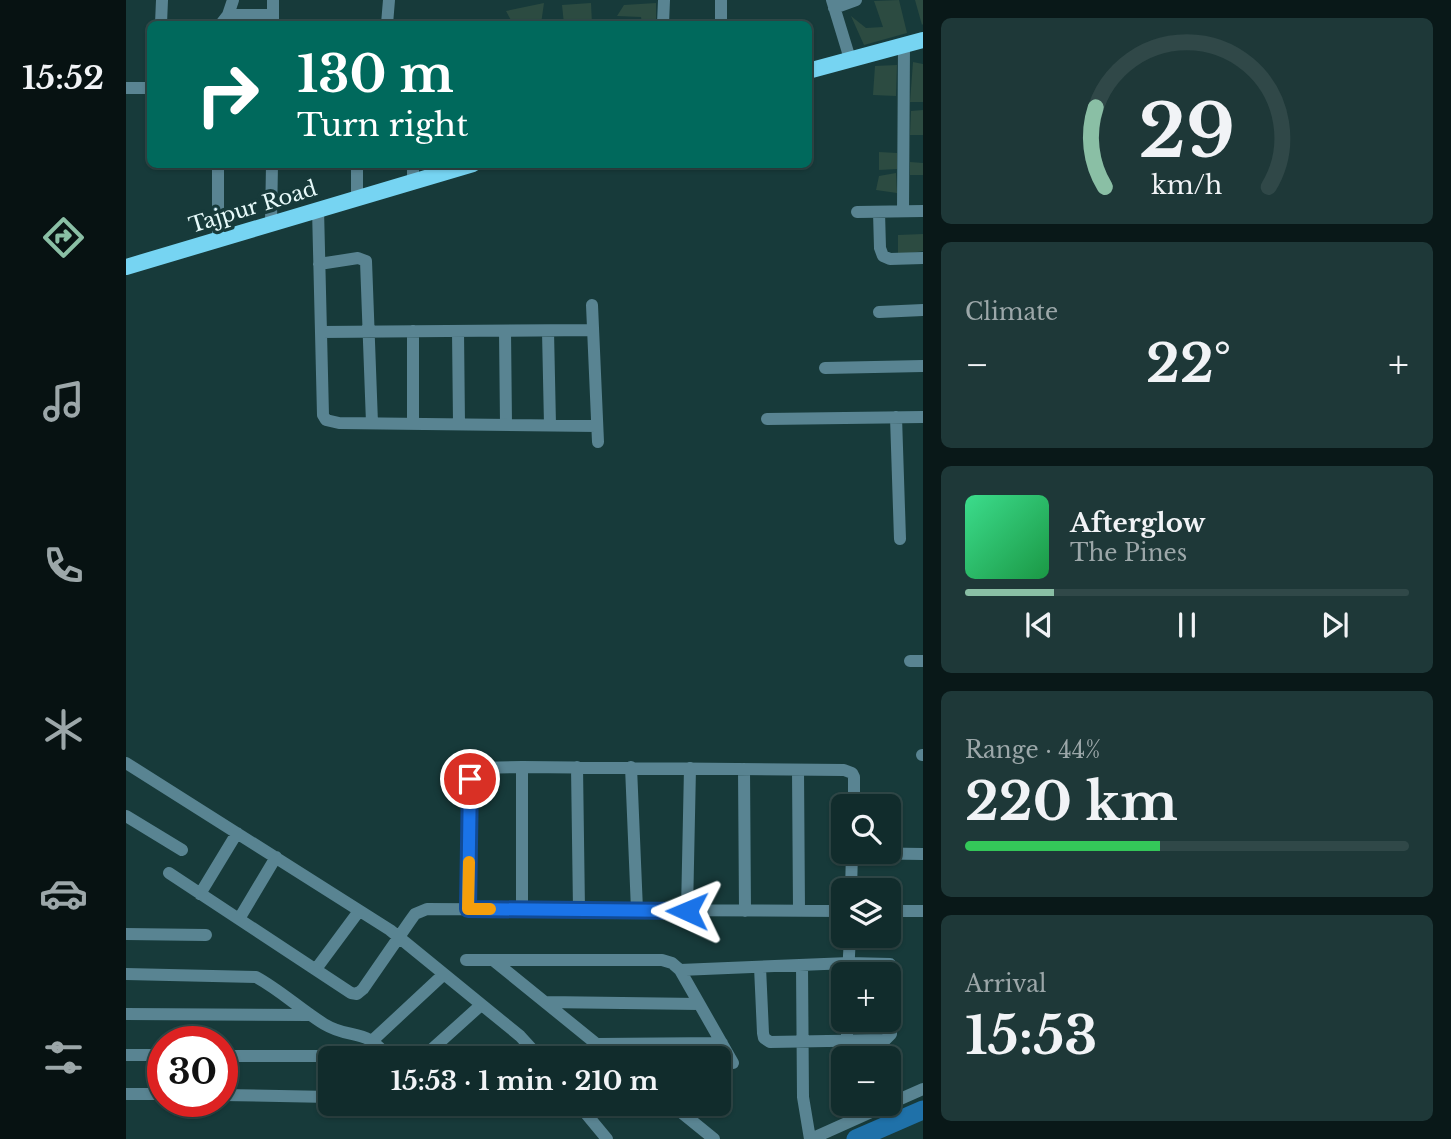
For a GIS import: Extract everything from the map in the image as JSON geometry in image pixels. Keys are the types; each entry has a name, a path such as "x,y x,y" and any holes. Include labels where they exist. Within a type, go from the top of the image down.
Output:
{"main road":[{"path":"812,70 922,40"},
{"name":"Tajpur Road","path":"126,267 459,168"}],"street":[{"path":"161,21 162,0"},
{"path":"233,0 224,20 273,20 273,0"},
{"path":"387,21 389,0"},
{"path":"663,21 664,0"},
{"path":"721,0 721,21"},
{"path":"850,59 833,4 856,0"},
{"path":"903,211 904,44"},
{"path":"126,88 147,88"},
{"path":"218,168 218,239"},
{"path":"271,223 272,168"},
{"path":"357,168 357,197"},
{"path":"413,168 413,181"},
{"path":"318,209 323,415 326,420 339,423 597,426"},
{"path":"857,212 922,211"},
{"path":"878,212 883,256 922,258"},
{"path":"319,264 358,258 366,261 372,423"},
{"path":"593,304 598,442"},
{"path":"878,312 922,310"},
{"path":"321,332 593,330"},
{"path":"413,331 413,424"},
{"path":"458,331 459,424"},
{"path":"505,331 506,424"},
{"path":"548,331 550,425"},
{"path":"825,368 922,366"},
{"path":"896,417 900,540"},
{"path":"767,419 922,417"},
{"path":"126,763 398,937 529,1046"},
{"path":"522,766 522,909"},
{"path":"468,909 472,772 477,768 522,766 848,771 854,777 854,794"},
{"path":"577,767 579,910"},
{"path":"631,768 637,910"},
{"path":"687,911 690,768"},
{"path":"744,769 745,911"},
{"path":"798,770 799,910"},
{"path":"126,816 182,850"},
{"path":"200,894 237,833"},
{"path":"901,853 922,853"},
{"path":"240,919 276,857"},
{"path":"169,873 357,994 415,914 422,911 831,911"},
{"path":"316,970 359,911"},
{"path":"901,911 922,911"},
{"path":"126,934 206,935"},
{"path":"466,960 662,960 672,963 680,970 733,1063"},
{"path":"494,960 599,1046"},
{"path":"680,970 802,965 831,968"},
{"path":"802,965 803,1097 811,1139 862,1116"},
{"path":"760,967 764,1038 770,1042 884,1040 889,1038 891,1032"},
{"path":"126,974 256,976 310,1015 340,1031 373,1040 378,1046"},
{"path":"373,1040 444,974"},
{"path":"545,1002 699,1004"},
{"path":"435,1046 481,1005"},
{"path":"126,1014 310,1015"},
{"path":"847,1032 847,1041"},
{"path":"597,1044 722,1043"},
{"path":"126,1055 147,1055"},
{"path":"238,1056 318,1056"},
{"path":"901,1099 922,1089"},
{"path":"126,1094 147,1094"},
{"path":"238,1095 318,1097"},
{"path":"588,1116 607,1139"},
{"path":"686,1116 714,1139"}],"building":[{"path":"899,0 907,33 864,45 851,16 866,28 883,27 874,1"},
{"path":"915,0 923,0 922,25"},
{"path":"544,3 541,21 511,21 506,11"},
{"path":"591,3 592,21 564,21 562,5"},
{"path":"656,3 656,21 617,16 624,5"},
{"path":"913,62 923,64 923,102 910,102"},
{"path":"897,65 896,96 873,95 875,66"},
{"path":"923,110 923,135 910,135 911,111"},
{"path":"879,152 897,153 897,169 879,170"},
{"path":"910,162 923,163 923,175 910,175"},
{"path":"896,173 897,193 876,190 879,176"},
{"path":"923,234 923,251 898,255 898,235"}],"waterway":[{"path":"856,1139 923,1110"}],"slow traffic":[{"path":"469,862 468,909 490,909"}],"route":[{"path":"470,779 468,909 687,911"}]}
